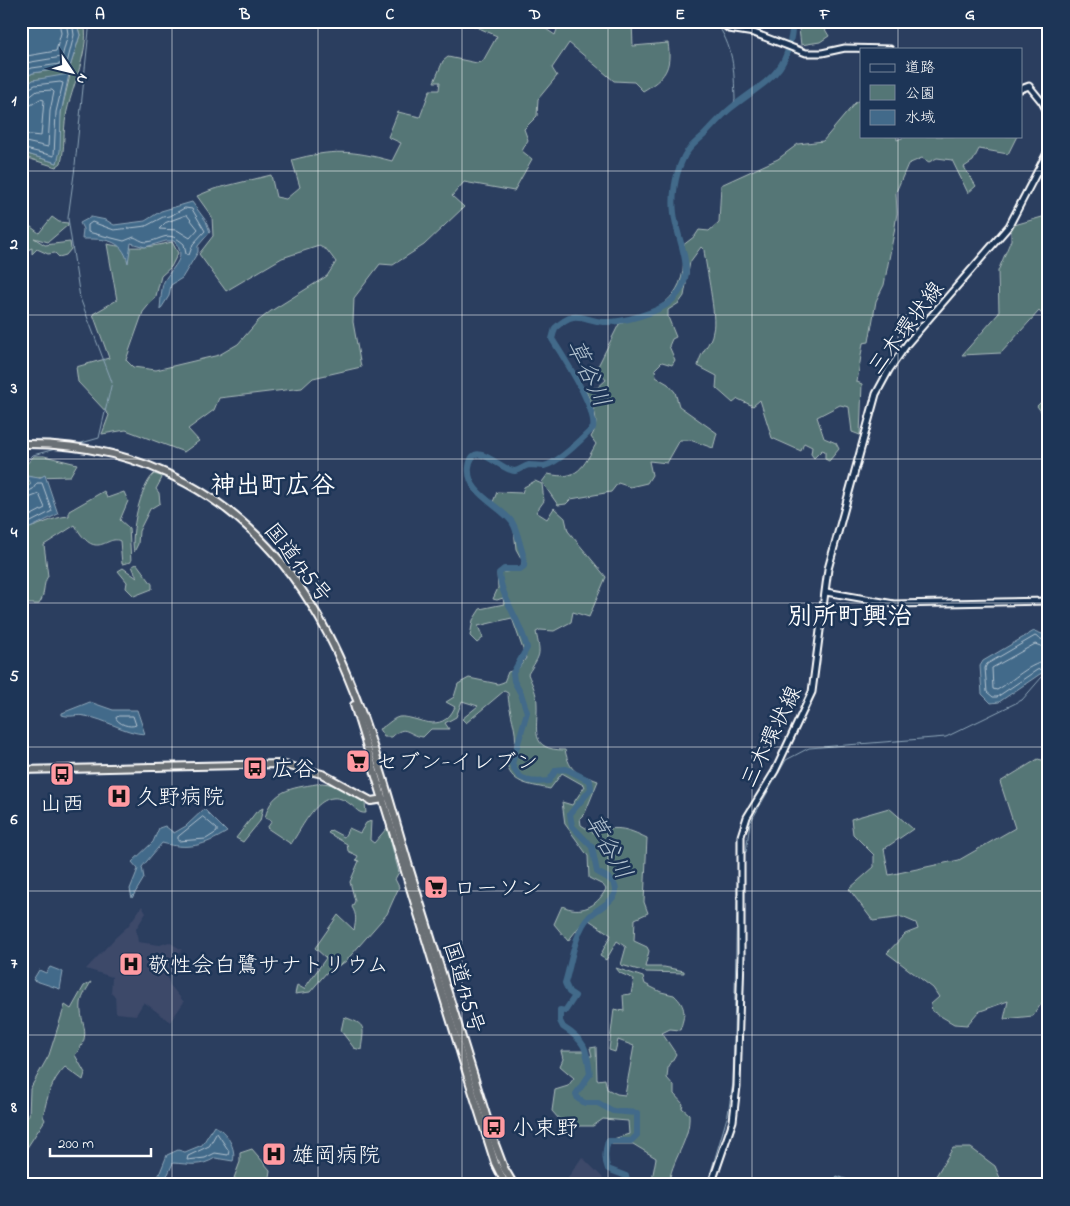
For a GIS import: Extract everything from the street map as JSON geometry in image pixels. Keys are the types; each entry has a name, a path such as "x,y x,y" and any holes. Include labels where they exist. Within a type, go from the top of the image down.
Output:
{"highway":[{"name":"国道175号","path":"21,444 68,446 122,456 175,477 218,502 247,525 285,565 312,604 337,654 372,738 494,1144 504,1168 514,1185"},
{"name":"国道175号","path":"337,654 492,1153 506,1185"},
{"path":"21,770 281,764 322,774 371,801 390,798"}],"main road":[{"path":"719,21 729,29 754,33 795,50 814,54 845,48 860,48"},
{"path":"1022,89 1029,86 1042,102 1049,116"},
{"name":"三木環状線","path":"711,1185 733,1121 737,1086 742,956 741,836 747,817 775,771 812,692 833,550 872,405 882,384 907,344 1009,226 1049,149"},
{"path":"826,592 894,604 1049,601"}],"shaded area":[{"name":"敬性会白鷺サナトリウム","path":"142,906 146,913 136,929 138,942 160,945 169,942 182,950 166,972 170,985 184,1002 170,1022 144,1002 136,1015 116,1013 115,997 111,993 112,977 86,969 128,926"},
{"path":"582,1157 610,1185 563,1185"}],"green space":[{"path":"76,21 83,21 85,42 66,116 61,163 56,167 21,156 21,152 57,163 61,113 70,75 33,80 21,90 21,79 33,73 70,67 80,35"},
{"path":"463,21 543,21 543,27 555,35 560,21 632,21 633,46 668,43 668,66 657,82 643,91 634,82 614,81 569,43 552,68 557,76 538,99 537,116 524,129 528,140 522,151 532,159 514,191 464,182 452,196 464,207 424,245 393,265 380,264 354,298 353,322 361,367 313,378 302,388 219,398 214,410 188,429 199,441 184,452 126,430 102,434 109,415 78,382 76,367 109,358 93,314 117,300 107,244 140,247 172,242 178,253 171,267 161,276 156,296 143,312 126,360 133,367 156,370 219,355 238,344 258,321 271,311 327,276 336,262 327,250 319,246 282,258 226,291 199,254 213,236 212,217 197,196 214,189 271,175 276,197 286,199 300,187 292,160 319,154 353,153 392,161 401,143 388,137 398,112 420,117 430,90 439,90 440,82 434,82 443,61 448,57 477,63 483,61 497,36"},
{"path":"798,21 820,21 829,36 820,42 801,45"},
{"path":"860,100 860,138 897,138 897,140 902,138 1016,138 1008,154 979,149 973,161 964,167 976,186 968,193 952,160 937,158 929,162 922,158 908,164 896,192 897,213 884,285 876,301 869,342 863,343 857,382 862,384 860,435 852,432 849,407 840,405 817,417 824,438 836,443 839,449 829,461 825,459 825,451 822,450 814,458 811,454 812,447 804,443 801,451 772,438 760,400 753,406 738,399 733,403 716,388 717,376 698,366 701,356 712,336 714,324 704,250 701,247 690,262 684,296 679,303 668,310 668,317 676,337 672,339 669,346 675,360 672,365 662,362 655,369 656,377 668,384 675,392 679,406 717,433 713,448 690,440 680,440 667,463 649,461 652,475 647,483 630,487 618,483 611,492 571,499 566,504 558,505 542,482 548,474 566,476 573,474 583,465 596,444 591,437 596,425 595,413 585,389 597,388 606,380 597,368 619,324 647,314 659,307 677,289 682,277 684,263 682,246 695,236 699,230 709,231 719,222 721,185 778,159 798,144 823,141 855,103"},
{"path":"1049,215 1049,322 1039,311 1001,353 962,355 999,313 998,271 1011,240 1011,226"},
{"path":"52,217 59,222 68,223 68,225 48,242 34,238 45,245 70,242 71,249 66,255 59,257 55,253 48,254 37,249 32,254 32,248 21,253 23,221 39,233"},
{"path":"1049,394 1049,422 1037,406"},
{"path":"34,456 44,456 77,464 70,476 35,477 31,485 21,492 21,470"},
{"path":"154,474 162,478 156,489 159,493 160,503 150,509 139,531 138,544 134,552 133,534 140,499"},
{"path":"535,481 542,484 544,501 536,512 547,519 554,508 565,518 568,531 606,577 589,617 573,612 571,622 554,631 540,630 536,632 539,654 528,674 537,700 537,737 545,746 565,750 572,768 598,781 585,813 580,818 581,825 594,833 615,828 633,832 647,838 644,902 648,913 635,919 634,941 647,947 649,951 645,967 664,967 684,971 684,973 646,972 621,965 626,947 617,941 606,960 600,956 611,935 586,918 568,941 554,924 562,906 575,909 587,908 602,896 606,889 603,885 589,878 588,856 565,824 562,802 572,805 585,786 562,773 550,789 524,783 513,777 510,772 507,765 514,750 516,740 508,693 504,691 466,723 462,719 478,706 462,701 456,717 445,723 449,729 431,729 423,737 404,730 392,737 384,737 379,729 399,717 436,723 443,721 455,707 446,702 454,697 458,684 469,678 498,684 504,682 508,672 518,669 526,658 512,618 478,626 483,638 477,643 470,636 473,620 480,609 504,604 503,598 493,599 498,588 497,573 521,570 522,560 516,549 513,520 493,502 497,492 522,493 524,487"},
{"path":"104,491 107,498 124,492 128,501 120,520 129,528 131,562 122,564 120,541 110,541 100,545 89,543 75,525 44,545 48,576 43,597 39,604 28,604 21,577 21,530 69,516 69,511"},
{"path":"137,564 152,584 152,589 134,596 126,588 127,582 118,571 123,568 137,578 132,566"},
{"path":"1038,759 1049,762 1049,992 1033,1016 1004,1019 1008,1001 978,1012 967,1025 954,1024 932,1011 931,1004 939,997 933,988 887,953 905,934 918,929 916,923 902,917 873,921 849,889 874,867 874,855 853,834 851,819 889,808 913,829 884,849 889,875 959,860 1015,828 1000,782"},
{"path":"322,783 339,787 365,803 366,813 359,812 350,804 340,799 331,798 322,802 308,817 291,844 267,828 272,821 265,818 268,808 279,795 294,788"},
{"path":"263,808 260,821 243,842 236,838 256,812"},
{"path":"371,821 370,840 374,843 387,828 399,872 395,879 399,887 387,914 345,962 327,972 310,992 295,994 297,985 304,989 326,958 315,948 338,915 354,930 355,927 356,921 352,907 355,901 350,882 359,861 356,860 358,856 348,851 347,844 328,833 331,830 344,837 349,828 360,833 366,823"},
{"path":"616,968 643,977 645,984 661,992 674,995 681,1003 684,1011 680,1030 670,1029 662,1033 676,1054 668,1068 667,1078 674,1086 674,1094 683,1104 682,1108 689,1114 687,1133 670,1176 669,1185 651,1185 656,1158 633,1144 606,1144 607,1141 629,1134 628,1121 603,1119 593,1126 575,1126 559,1119 552,1111 555,1090 568,1086 574,1078 560,1066 563,1059 561,1051 585,1051 585,1056 592,1056 590,1048 596,1047 597,1080 605,1079 607,1089 617,1094 625,1095 634,1046 618,1040 615,1052 609,1050 614,1009 624,1011 623,995 631,994 634,979 620,973"},
{"path":"91,982 81,1003 84,1040 75,1055 85,1073 83,1080 65,1067 60,1072 48,1096 43,1116 45,1120 21,1157 21,1127 29,1115 30,1089 49,1055 65,1005 71,1009 84,986"},
{"path":"344,1017 357,1022 362,1028 361,1050 354,1048 341,1031"},
{"path":"953,1148 971,1148 995,1166 1003,1185 928,1185 934,1179"},
{"path":"252,1149 270,1170 268,1185 249,1185 234,1178 240,1162 240,1153"}],"water":[{"path":"21,21 76,21 80,35 70,67 33,73 21,79"},
{"path":"69,74 61,113 60,151 57,163 21,152 21,90 33,80"},
{"path":"192,202 206,221 210,232 198,246 198,252 182,278 171,285 169,296 160,310 163,284 179,258 180,253 174,241 166,241 145,247 131,243 128,263 117,244 98,239 82,239 83,229 80,223 91,217 106,220 114,225 145,221 161,211"},
{"path":"45,475 58,514 28,529 21,530 21,492 31,484 27,476 39,478"},
{"path":"1034,631 1045,635 1049,644 1049,672 1040,674 999,702 991,703 982,694 980,666 983,661"},
{"path":"90,702 113,710 137,710 145,734 130,731 93,718 62,715 62,713"},
{"path":"204,809 227,832 211,841 196,845 180,846 162,843 142,867 144,878 132,898 130,889 138,869 132,862 153,842 159,828 165,826 174,833 186,826"},
{"path":"50,967 63,972 60,989 33,980 39,970 46,973"},
{"path":"214,1126 223,1131 230,1140 234,1156 233,1161 215,1158 200,1164 173,1163 168,1174 158,1185 155,1185 167,1155 178,1150 185,1152 202,1145"},
{"path":"837,1176 862,1185 830,1185"}],"waterway":[{"path":"75,165 90,21"},
{"path":"715,21 726,40 732,59 735,100 732,107"},
{"name":"草谷川","path":"628,1185 626,1176 608,1169 606,1152 608,1141 631,1141 637,1135 637,1113 613,1111 598,1103 585,1103 578,1099 576,1094 590,1074 588,1058 584,1046 563,1027 560,1021 560,1010 565,1011 575,996 569,992 565,983 580,931 589,917 613,898 616,890 614,883 609,878 597,872 592,847 572,826 570,814 591,789 590,781 566,769 556,770 549,781 537,782 526,780 518,775 512,764 527,712 514,681 513,673 527,648 521,629 504,592 499,573 504,569 520,569 524,566 524,558 512,522 478,492 469,476 469,467 472,458 476,455 482,455 509,470 515,471 529,465 544,466 563,456 593,428 593,419 585,396 552,339 555,328 573,317 611,322 639,316 665,305 680,291 685,280 686,269 676,225 673,200 676,180 682,161 691,146 724,114 775,74 787,53 793,21"},
{"path":"75,167 68,218 80,298 112,382 99,438 78,444"},
{"path":"21,467 33,455 59,448"},
{"path":"742,853 746,852 750,823 786,760 809,748 946,737 1022,700 1042,677 1049,674"},
{"path":"707,1185 728,1114 733,1083 738,854"}],"place":[{"name":"セブン-イレブン","path":"358,761"},
{"name":"広谷","path":"255,768"},
{"name":"山西","path":"62,774"},
{"name":"久野病院","path":"119,796"},
{"name":"ローソン","path":"436,887"},
{"name":"敬性会白鷺サナトリウム","path":"131,964"},
{"name":"小束野","path":"494,1127"},
{"name":"雄岡病院","path":"274,1154"}],"district":[{"name":"神出町広谷","path":"273,484"},
{"name":"別所町興治","path":"850,615"}]}
